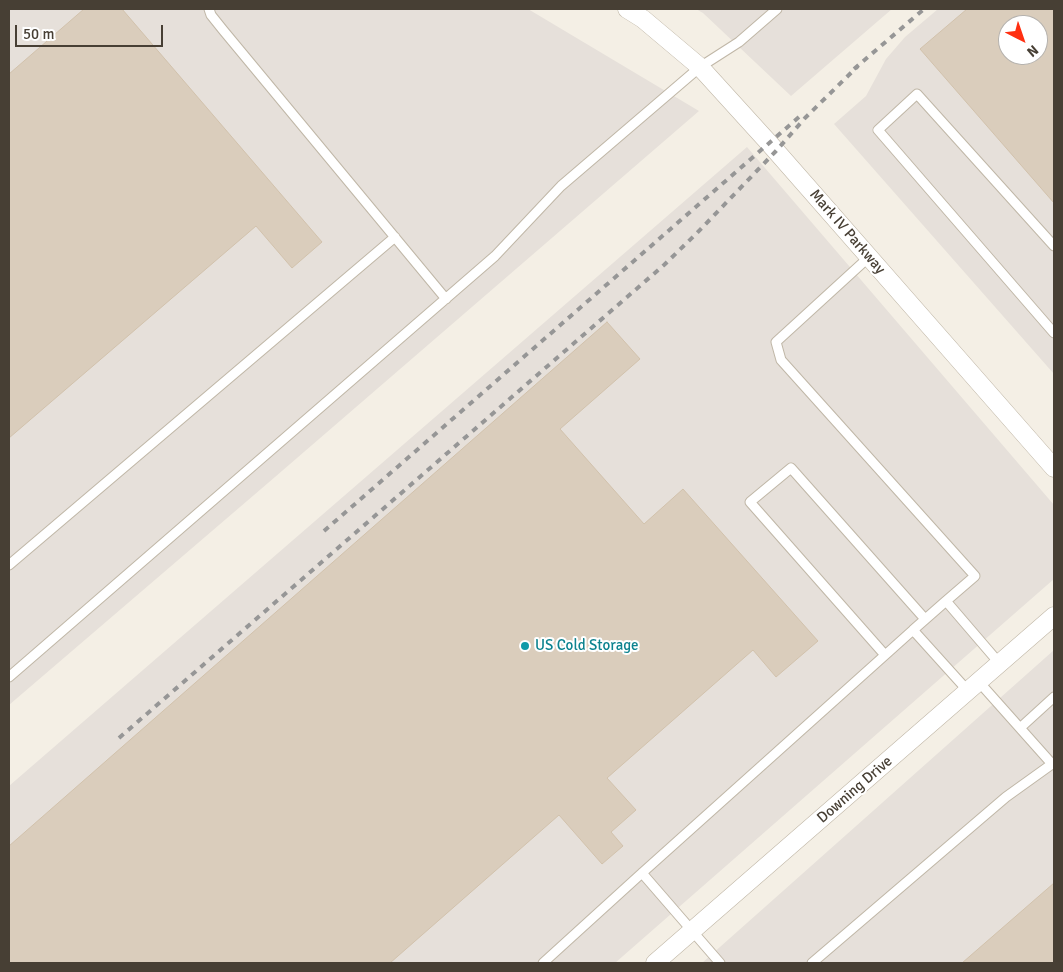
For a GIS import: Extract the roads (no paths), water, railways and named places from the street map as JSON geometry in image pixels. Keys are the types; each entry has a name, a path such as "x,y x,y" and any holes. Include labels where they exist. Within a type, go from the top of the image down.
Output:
{"street":[{"name":"Mark IV Parkway","path":"627,9 700,67 769,142 1054,468"},
{"name":"Downing Drive","path":"655,963 1054,616"}],"lane":[{"path":"209,9 223,30 446,299"},
{"path":"9,678 496,256 561,186 700,67 739,42 773,10"},
{"path":"1054,246 917,94 878,130 1054,333"},
{"path":"9,564 395,237"},
{"path":"543,963 975,576 781,360 776,342 869,257"},
{"path":"885,655 750,502 790,468 925,619"},
{"path":"946,601 1000,664"},
{"path":"812,963 1006,797 1053,764 1020,728 913,630"},
{"path":"1020,728 1054,697"},
{"path":"642,873 720,963"}],"railway":[{"path":"854,69 924,9"},
{"path":"119,738 664,265 776,151 805,118 858,66"},
{"path":"324,531 799,117"}],"place":[{"name":"US Cold Storage","path":"525,646"}]}
